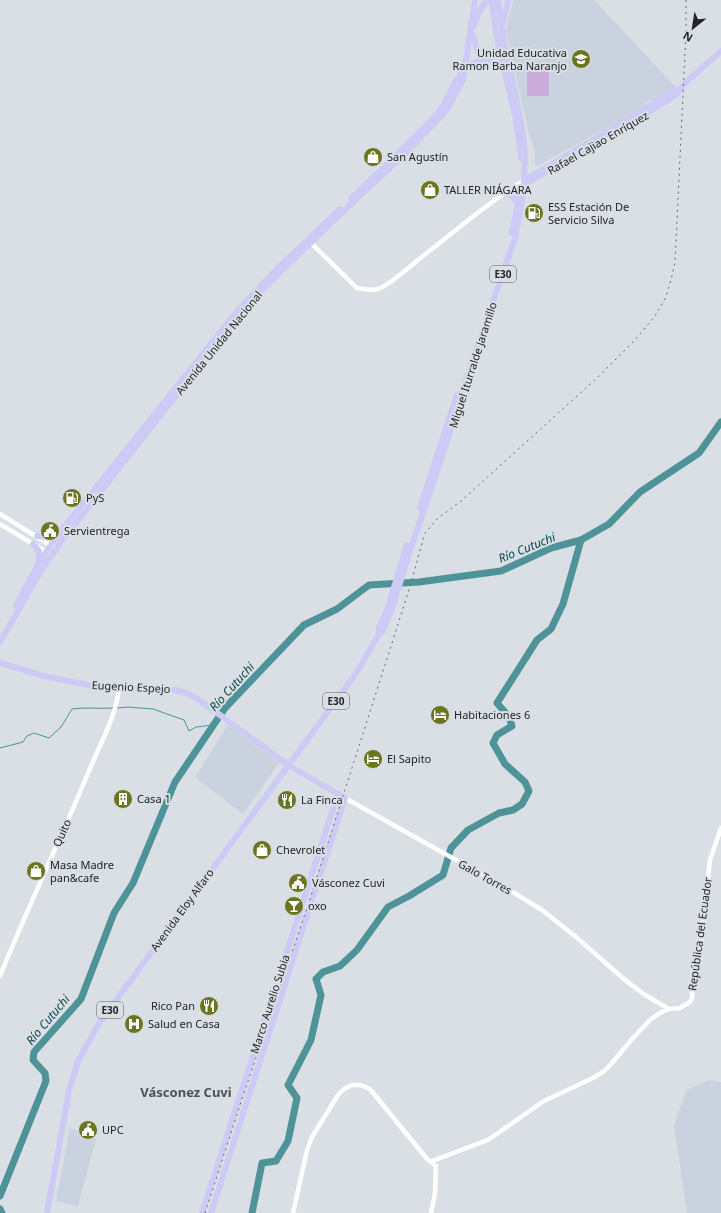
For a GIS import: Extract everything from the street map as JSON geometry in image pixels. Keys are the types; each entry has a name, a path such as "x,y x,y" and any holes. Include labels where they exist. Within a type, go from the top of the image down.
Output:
{"main road":[{"name":"Avenida Unidad Nacional","path":"0,634 39,564 231,326 309,241 425,127 442,107 458,76 465,69 475,0"},
{"path":"468,43 473,35 477,14 482,5 488,0"},
{"name":"Miguel Iturralde Jaramillo","path":"412,538 511,237 523,183 517,123 499,48 492,0"},
{"name":"Miguel Iturralde Jaramillo","path":"412,538 447,442 462,391 515,238 520,219 524,146 521,122 501,28 498,0"},
{"path":"501,28 508,0"},
{"path":"473,35 477,51 483,55 492,54 499,48"},
{"name":"Rafael Cajiao Enríquez","path":"523,183 676,95 684,84 721,51"},
{"path":"465,69 474,62 486,60 496,63 505,71"},
{"path":"505,192 512,195 518,203"},
{"name":"Avenida Unidad Nacional","path":"53,547 57,536 239,309 274,271 309,241"},
{"path":"37,536 52,538 57,536"},
{"name":"Avenida Eloy Alfaro","path":"47,1213 69,1091 78,1060 98,1026 357,672 379,634 383,631 412,538"},
{"path":"33,544 39,551 39,564"},
{"name":"Avenida Unidad Nacional","path":"0,642 42,569 49,553"},
{"name":"Eugenio Espejo","path":"0,663 44,676 88,685 119,688 175,690 186,693 198,698 288,766"},
{"name":"Galo Torres","path":"288,766 345,798"},
{"name":"Marco Aurelio Subia","path":"202,1213 338,794"},
{"name":"Marco Aurelio Subia","path":"212,1213 345,798"}],"street":[{"name":"Rafael Cajiao Enríquez","path":"309,241 357,288 373,290 383,287 505,192 523,183"},
{"path":"0,514 53,547"},
{"path":"0,524 49,553"},
{"name":"Quito","path":"0,976 18,931 72,812 104,734 118,697 119,688"},
{"name":"Galo Torres","path":"345,798 542,910 644,995 669,1009"},
{"name":"República del Ecuador","path":"432,1161 488,1140 544,1101 603,1072 650,1020 660,1013 669,1009 680,1008 690,1002 692,998 693,972 701,942 710,860 721,828"},
{"path":"293,1213 307,1150 312,1137 338,1095 344,1088 352,1085 361,1085 370,1089 436,1166 437,1172 435,1193 431,1213"}],"shaded area":[{"name":"Unidad Educativa Ramon Barba Naranjo","path":"514,0 594,0 675,86 675,88 653,101 650,100 645,103 645,107 539,165 535,165 534,147 529,134 506,31"},
{"path":"527,62 549,62 549,96 527,96"},
{"path":"228,725 279,763 243,814 195,777"},
{"path":"708,1080 721,1082 721,1213 687,1213 674,1126 686,1091"},
{"path":"70,1128 96,1139 78,1206 56,1201"}],"waterway":[{"name":"Río Cutuchi","path":"0,1196 46,1081 45,1073 33,1060 34,1052 81,999 114,913 133,883 175,782 225,708 304,625 337,609 369,585 419,582 501,571 551,548 581,540 609,524 640,492 699,453 721,422"},
{"path":"252,1213 262,1163 276,1161 288,1141 297,1098 288,1085 311,1040 321,995 316,979 323,972 340,966 357,950 388,907 443,875 451,848 468,830 499,813 513,810 522,804 529,791 525,782 505,764 493,743 497,735 512,726 509,717 497,703 537,640 551,629 563,604 581,540"},
{"path":"116,708 128,707 153,709 184,720 189,731 196,727 213,725"},
{"path":"0,748 23,742 27,736 34,733 49,738 61,727 72,709 113,708"},
{"name":"Río Cutuchi","path":"0,1209 2,1213"}],"railway":[{"path":"205,1213 310,899 408,593 425,533 437,519 461,501 597,378 635,340 655,316 665,299 675,262 686,33 686,0"}],"place":[{"name":"Unidad Educativa Ramon Barba Naranjo","path":"581,59"},
{"name":"San Agustín","path":"373,157"},
{"name":"TALLER NIÁGARA","path":"430,190"},
{"name":"ESS Estación De Servicio Silva","path":"534,213"},
{"name":"PyS","path":"72,498"},
{"name":"Servientrega","path":"50,531"},
{"name":"Habitaciones 6","path":"440,715"},
{"name":"El Sapito","path":"373,759"},
{"name":"Casa 1","path":"123,799"},
{"name":"La Finca","path":"287,800"},
{"name":"Chevrolet","path":"262,850"},
{"name":"Masa Madre pan&cafe","path":"36,871"},
{"name":"Vásconez Cuvi","path":"298,883"},
{"name":"oxo","path":"294,906"},
{"name":"Rico Pan","path":"209,1006"},
{"name":"Salud en Casa","path":"134,1024"},
{"name":"UPC","path":"88,1130"}],"district":[{"name":"Vásconez Cuvi","path":"186,1092"}]}
